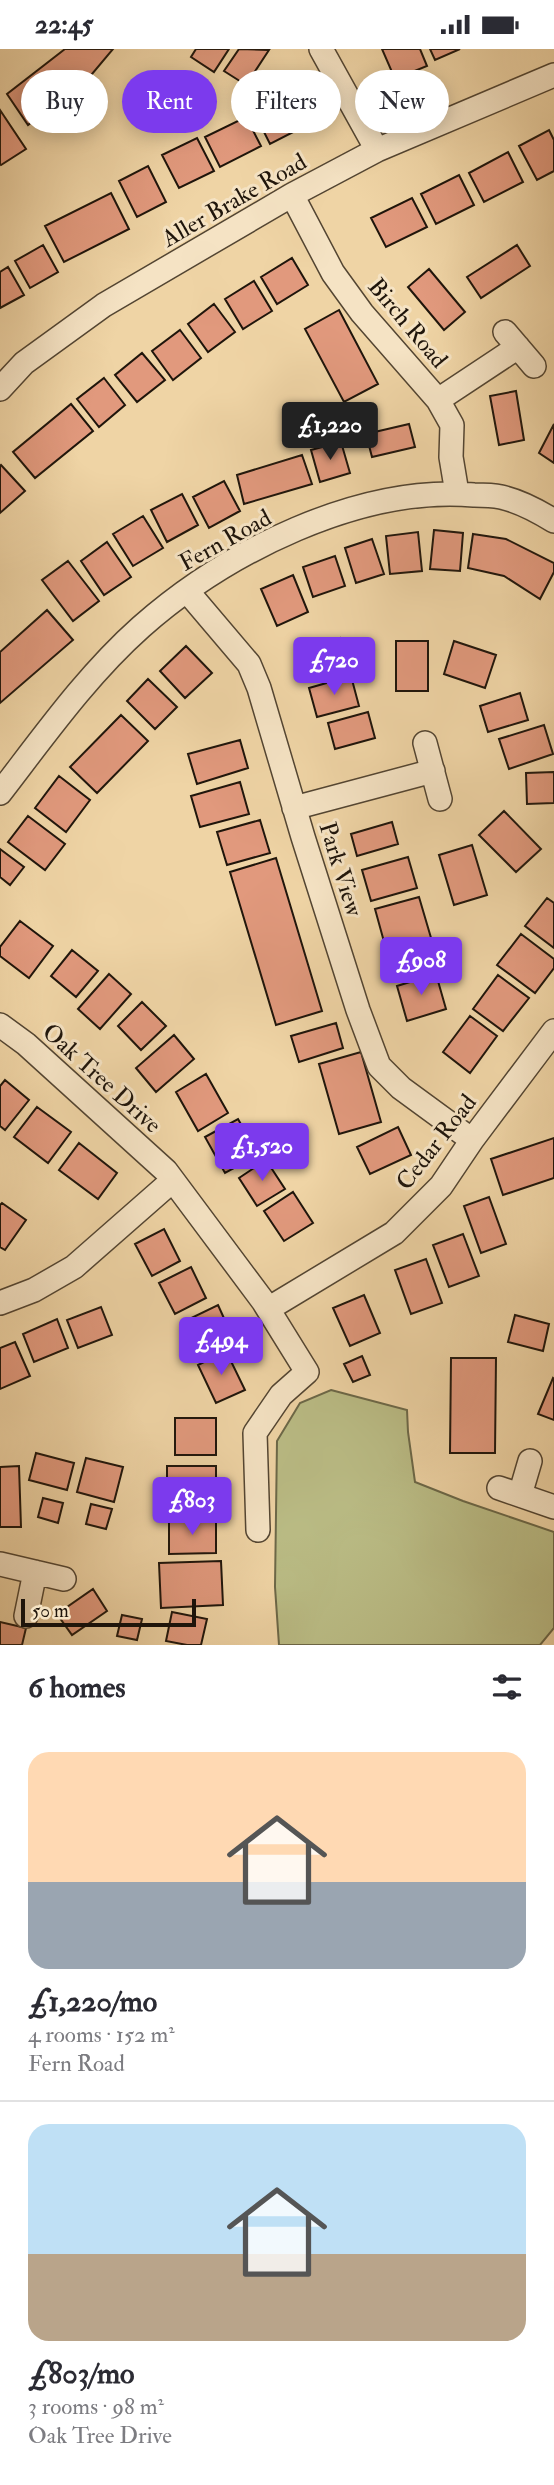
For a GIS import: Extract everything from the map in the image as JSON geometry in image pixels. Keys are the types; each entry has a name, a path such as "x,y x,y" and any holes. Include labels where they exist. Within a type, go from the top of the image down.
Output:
{"street":[{"path":"320,49 377,150"},
{"name":"Aller Brake Road","path":"0,389 24,363 104,305 292,195 377,150 554,75"},
{"name":"Birch Road","path":"292,195 333,272 362,313 438,400 452,425 451,457 457,493"},
{"path":"438,400 511,339 534,366"},
{"name":"Fern Road","path":"0,793 112,655 187,591 233,561 340,512 405,495 457,493 501,497 554,521"},
{"name":"Park View","path":"187,591 249,664 259,688 358,1010 379,1066 401,1088 472,1140"},
{"path":"425,743 440,799"},
{"path":"294,808 433,771"},
{"name":"Oak Tree Drive","path":"0,1025 26,1044 166,1171 268,1309 307,1372 281,1395 256,1433 258,1529"},
{"name":"Cedar Road","path":"268,1309 394,1233 441,1186 554,1031"},
{"path":"0,1303 34,1290 74,1266 172,1181"},
{"path":"530,1461 509,1492 554,1507"},
{"path":"0,1565 64,1579"},
{"path":"26,1616 36,1572"}],"green space":[{"path":"331,1390 407,1410 415,1482 554,1532 554,1628 540,1645 279,1645 275,1587 277,1441 300,1403"}],"building":[{"path":"65,49 113,49 95,70 38,70"},
{"path":"196,49 229,49 215,70 191,57"},
{"path":"239,49 269,50 256,70 231,70 231,75 224,71"},
{"path":"382,49 420,49 427,66 417,70 391,70"},
{"path":"430,49 460,49 435,60"},
{"path":"21,83 21,115 7,94"},
{"path":"0,110 26,149 1,165 0,164"},
{"path":"231,124 231,133 254,133 261,146 220,167 205,137"},
{"path":"549,130 554,140 554,171 537,180 519,146"},
{"path":"264,133 291,133 270,144"},
{"path":"197,138 214,171 179,188 162,155"},
{"path":"508,152 523,182 484,202 469,173"},
{"path":"148,166 166,202 137,217 119,181"},
{"path":"459,175 474,205 436,224 421,194"},
{"path":"111,193 129,229 64,262 45,226"},
{"path":"412,198 427,227 386,247 371,218"},
{"path":"43,245 58,272 30,288 15,261"},
{"path":"517,245 530,266 481,298 467,277"},
{"path":"292,258 308,285 277,304 261,277"},
{"path":"8,267 24,295 0,308 0,272"},
{"path":"429,269 465,312 444,330 408,287"},
{"path":"254,281 272,311 243,329 225,299"},
{"path":"214,304 235,332 208,352 188,324"},
{"path":"339,310 378,384 344,402 305,329"},
{"path":"180,330 201,358 173,380 152,351"},
{"path":"142,353 165,380 137,402 115,375"},
{"path":"104,378 125,405 99,427 77,399"},
{"path":"516,391 524,440 499,445 490,396"},
{"path":"71,404 93,431 35,478 13,452"},
{"path":"409,424 415,447 372,457 366,434"},
{"path":"554,424 554,463 539,453"},
{"path":"341,442 350,473 320,482 311,450"},
{"path":"302,455 312,484 244,504 237,475"},
{"path":"0,466 25,491 0,513"},
{"path":"224,481 240,511 209,528 193,497"},
{"path":"182,494 198,525 167,542 151,510"},
{"path":"143,516 163,548 133,566 113,534"},
{"path":"434,530 463,533 460,571 430,569"},
{"path":"418,532 422,571 390,574 386,536"},
{"path":"473,534 506,539 554,563 554,572 540,599 504,576 468,568"},
{"path":"372,539 384,574 356,583 345,548"},
{"path":"107,542 131,577 104,595 81,561"},
{"path":"335,556 345,586 313,597 303,567"},
{"path":"68,561 99,601 73,621 42,580"},
{"path":"293,575 308,612 277,626 261,589"},
{"path":"47,610 73,640 0,703 0,652"},
{"path":"340,638 348,668 306,680 297,650"},
{"path":"396,641 428,641 428,691 396,691"},
{"path":"454,641 496,655 485,688 444,674"},
{"path":"186,646 212,673 185,698 160,671"},
{"path":"351,676 359,706 317,717 309,688"},
{"path":"148,679 177,707 155,729 127,701"},
{"path":"520,693 528,720 488,732 480,706"},
{"path":"368,712 375,738 335,749 328,723"},
{"path":"121,715 148,741 97,793 70,767"},
{"path":"544,725 553,754 509,769 499,739"},
{"path":"240,740 248,768 197,784 188,754"},
{"path":"554,772 554,803 527,804 526,773"},
{"path":"59,776 90,800 66,832 35,808"},
{"path":"240,782 249,814 200,827 191,796"},
{"path":"504,811 541,849 516,872 479,835"},
{"path":"28,816 65,844 45,870 8,842"},
{"path":"260,820 270,853 227,865 217,832"},
{"path":"392,822 398,844 357,856 351,834"},
{"path":"472,845 487,895 454,905 439,855"},
{"path":"0,849 24,867 10,885 0,877"},
{"path":"408,857 417,888 371,901 362,870"},
{"path":"276,858 322,1011 276,1025 230,872"},
{"path":"419,897 439,965 394,978 375,909"},
{"path":"547,898 554,903 554,948 525,926"},
{"path":"20,921 53,946 29,978 0,956 0,947"},
{"path":"521,934 554,959 554,968 535,993 497,965"},
{"path":"72,950 98,971 76,997 51,976"},
{"path":"109,974 131,994 100,1029 78,1009"},
{"path":"436,974 446,1009 407,1021 397,986"},
{"path":"498,975 529,998 503,1031 473,1009"},
{"path":"142,1002 166,1026 141,1050 118,1026"},
{"path":"470,1016 497,1036 470,1073 443,1052"},
{"path":"336,1023 343,1048 299,1062 291,1036"},
{"path":"174,1035 194,1059 156,1092 136,1068"},
{"path":"361,1052 381,1122 339,1134 319,1064"},
{"path":"206,1074 228,1113 198,1131 176,1092"},
{"path":"5,1080 29,1100 5,1130 0,1126 0,1086"},
{"path":"37,1107 71,1132 48,1163 14,1137"},
{"path":"238,1119 258,1155 225,1173 205,1137"},
{"path":"398,1127 411,1155 370,1174 357,1147"},
{"path":"554,1138 554,1178 503,1195 491,1159"},
{"path":"79,1143 117,1173 98,1199 59,1170"},
{"path":"266,1160 285,1189 257,1206 239,1178"},
{"path":"293,1192 313,1223 284,1241 264,1211"},
{"path":"489,1197 506,1244 481,1253 464,1206"},
{"path":"2,1203 26,1220 5,1250 0,1247"},
{"path":"164,1229 180,1261 152,1276 135,1244"},
{"path":"463,1234 479,1276 449,1287 433,1245"},
{"path":"426,1259 442,1303 411,1314 395,1270"},
{"path":"191,1267 206,1298 175,1314 159,1283"},
{"path":"364,1295 380,1333 350,1346 333,1308"},
{"path":"218,1305 232,1336 196,1354 181,1323"},
{"path":"101,1307 112,1335 78,1348 67,1320"},
{"path":"515,1315 549,1324 543,1351 508,1342"},
{"path":"57,1319 68,1348 34,1362 23,1334"},
{"path":"15,1342 30,1376 0,1389 0,1348"},
{"path":"226,1351 245,1390 216,1403 198,1365"},
{"path":"362,1356 370,1375 353,1382 344,1364"},
{"path":"451,1358 496,1358 495,1453 450,1453"},
{"path":"554,1379 554,1420 538,1414"},
{"path":"175,1418 216,1418 216,1455 175,1455"},
{"path":"36,1453 74,1463 67,1490 29,1480"},
{"path":"86,1458 123,1467 114,1502 77,1492"},
{"path":"19,1466 21,1527 0,1527 0,1467"},
{"path":"167,1466 216,1466 216,1504 167,1503"},
{"path":"43,1498 63,1503 58,1523 38,1517"},
{"path":"91,1504 112,1509 106,1529 86,1524"},
{"path":"169,1521 216,1521 216,1553 169,1554"},
{"path":"221,1561 223,1605 161,1608 159,1563"},
{"path":"93,1589 107,1611 72,1635 57,1614"},
{"path":"172,1612 207,1619 201,1645 166,1641"},
{"path":"122,1615 142,1619 137,1640 117,1636"},
{"path":"0,1622 26,1628 22,1645 0,1645"}]}
